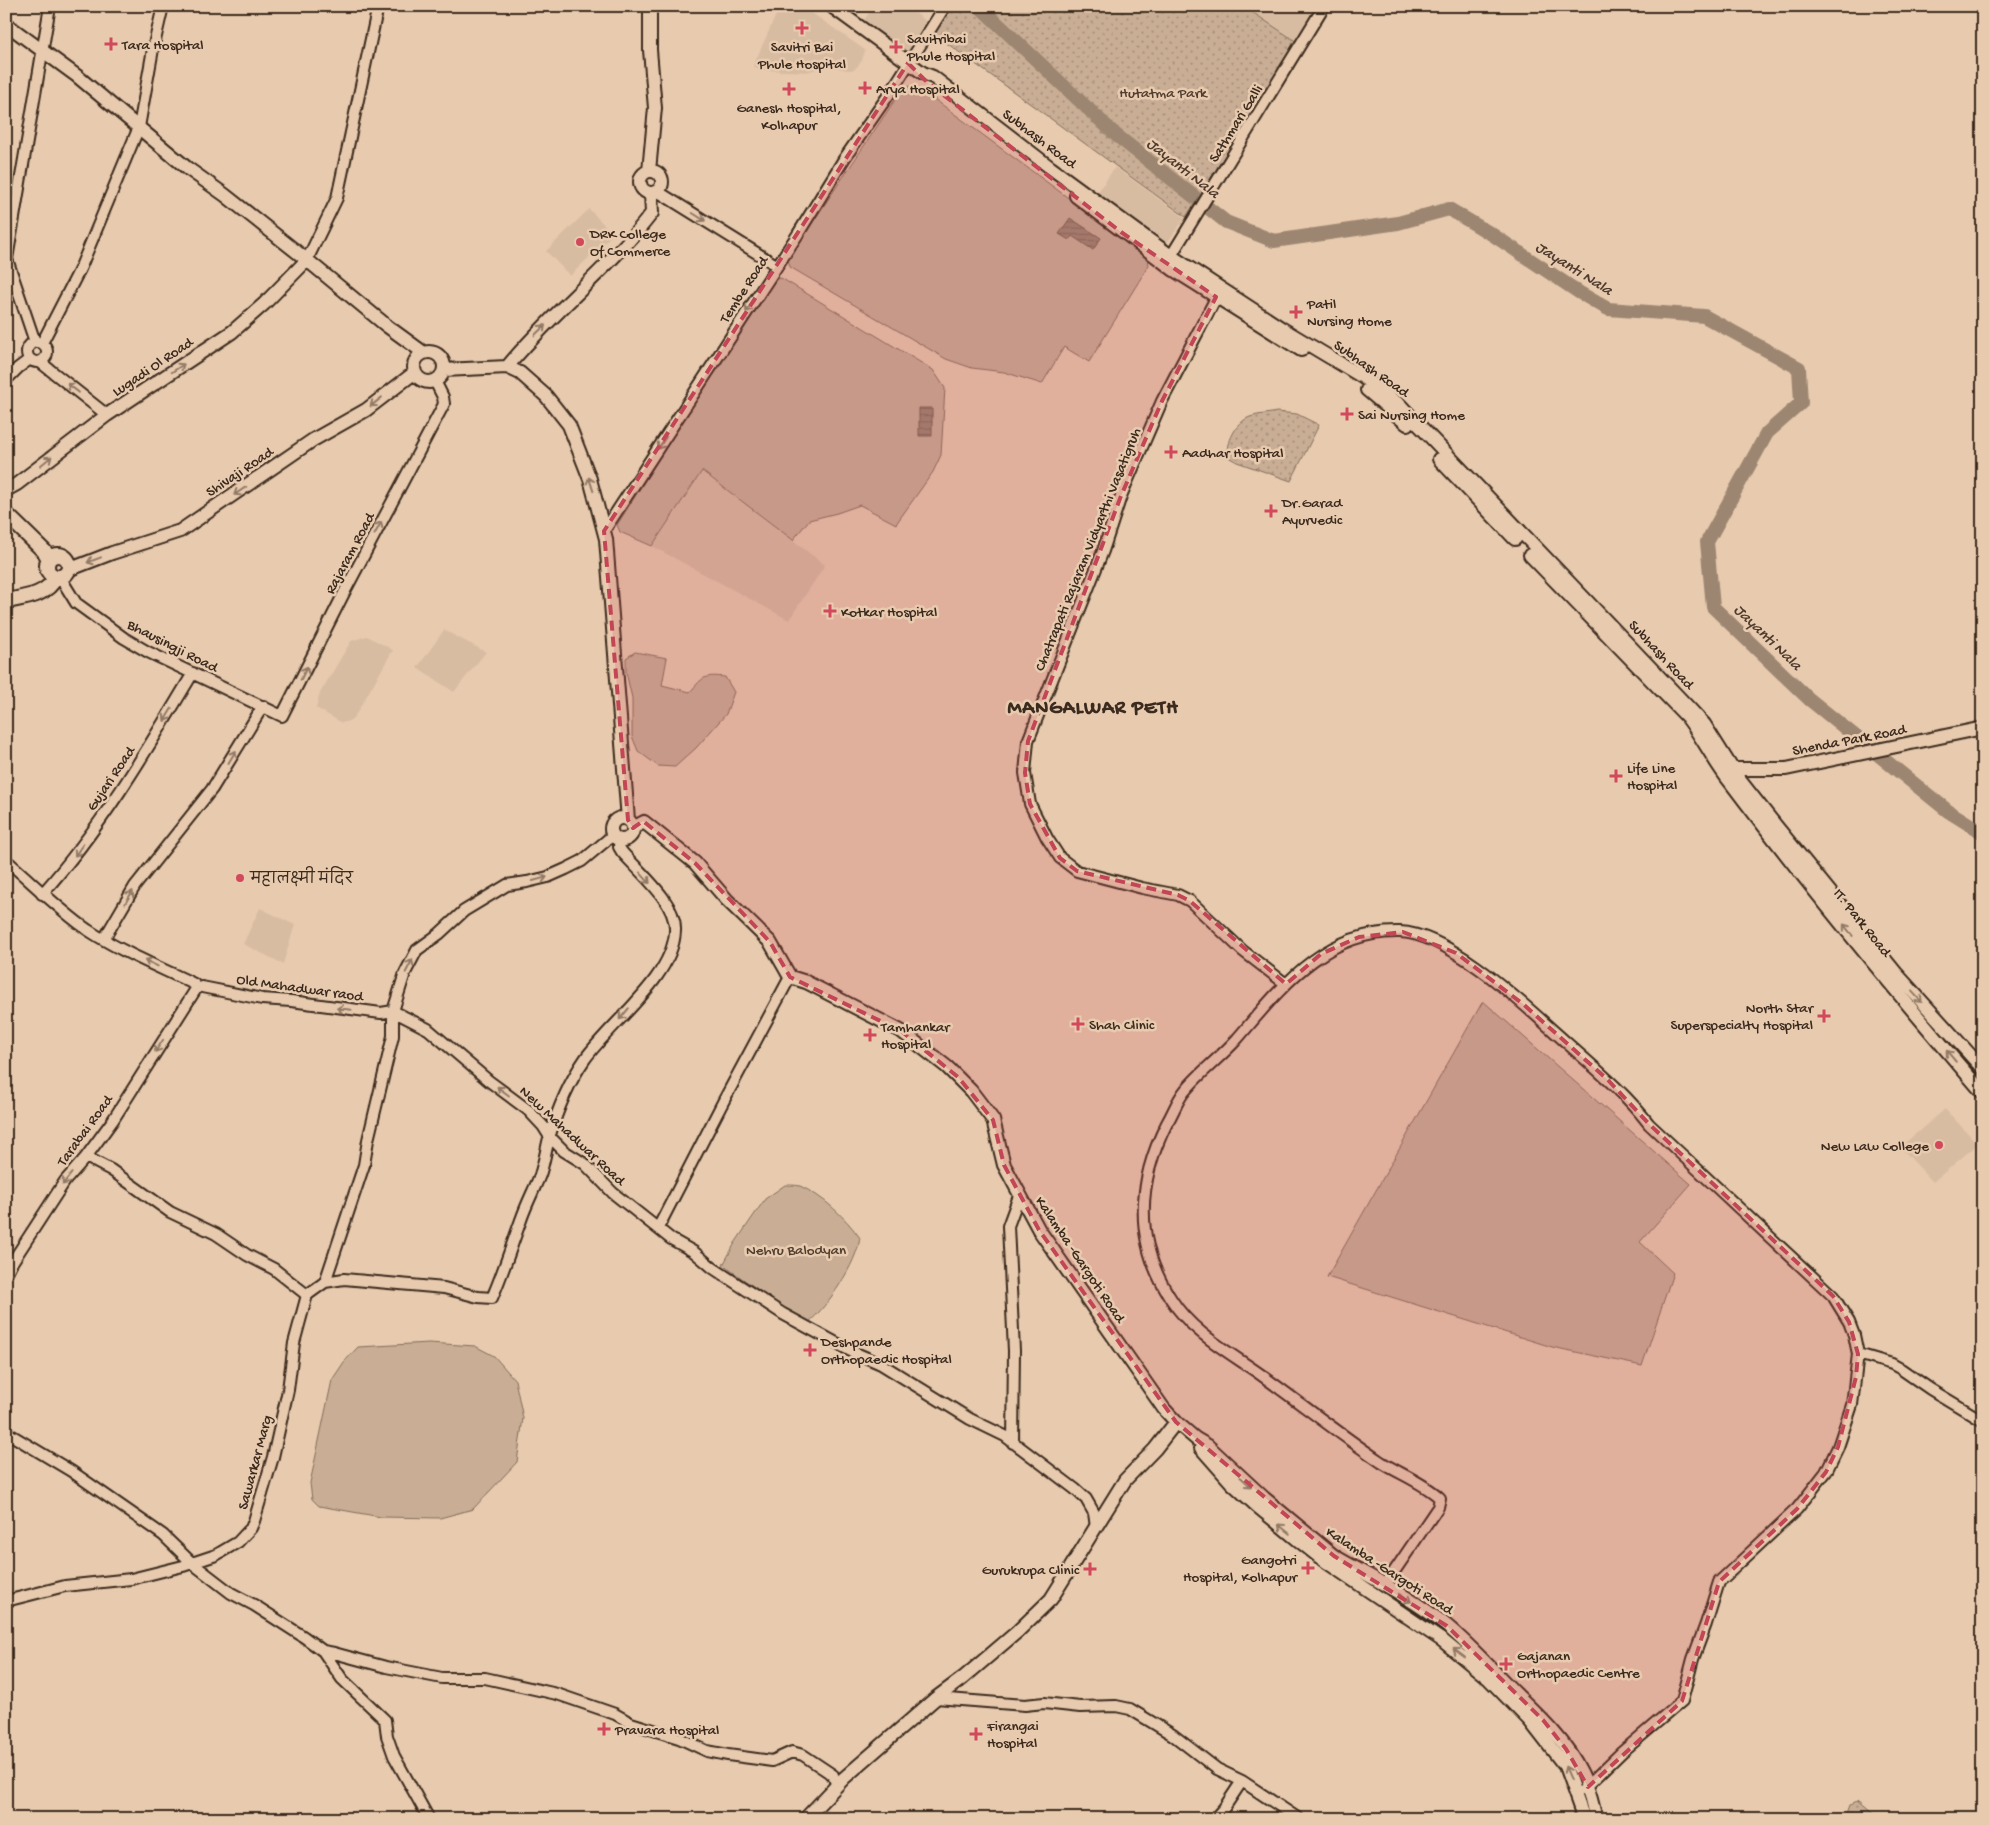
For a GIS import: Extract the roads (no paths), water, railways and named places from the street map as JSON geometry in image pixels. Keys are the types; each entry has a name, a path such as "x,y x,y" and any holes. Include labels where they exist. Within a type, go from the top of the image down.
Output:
{"highway":[{"path":"6,514 45,552 49,559 47,564 48,571 61,574 52,586 45,591 32,596 6,601"}],"main road":[{"path":"649,170 654,108 650,50 650,6"},
{"name":"Subhash Road","path":"831,6 908,63 933,77 1218,293"},
{"path":"6,24 78,76 187,168 225,195 387,326 424,353 434,353 439,356 444,364 444,370 435,381 425,382 414,372 416,359 424,353"},
{"name":"Subhash Road","path":"923,73 928,83 1165,264 1218,293 1376,396 1409,426 1509,526 1682,712 1727,769"},
{"path":"507,366 527,343 619,252 652,213 654,192 661,186 662,178 658,173 649,170 643,173 639,182 642,189 654,192"},
{"name":"Lugadi Ol Road","path":"6,490 17,484 107,415 232,332 264,304 307,260"},
{"path":"444,370 507,366 520,372 542,392 569,425 590,479 604,531 635,823 629,837 616,837 612,826 616,820 619,818 635,823 695,863 727,900 770,942 790,976"},
{"name":"Shivaji Road","path":"61,574 112,553 180,531 313,440 366,410 414,372"},
{"name":"Shenda Park Road","path":"1727,769 1786,769 1983,728"},
{"name":"IT. Park Road","path":"1727,769 1896,973 1983,1069"},
{"name":"IT. Park Road","path":"1727,769 1860,946 1983,1093"},
{"name":"Kalamba -Gargoti Road","path":"790,976 902,1031 958,1077 993,1120 1004,1165 1038,1230 1164,1409 1176,1422 1196,1439 1208,1446 1264,1498 1334,1556 1385,1585 1447,1626 1540,1717 1566,1749 1581,1771 1588,1787 1596,1819"},
{"path":"804,1819 837,1786 936,1698 1010,1638 1051,1600 1125,1480 1176,1422"},
{"name":"Kalamba -Gargoti Road","path":"1196,1439 1202,1451 1231,1482 1296,1539 1322,1559 1443,1641 1488,1678 1530,1721 1565,1766 1584,1819"}],"street":[{"path":"6,380 18,368 47,354 46,348 38,343 7,259 50,6"},
{"path":"38,343 80,269 139,127 163,6"},
{"path":"307,260 337,198 378,6"},
{"name":"Tembe Road","path":"604,531 945,6"},
{"name":"Sathmari Galli","path":"1171,256 1324,6"},
{"path":"654,192 776,265"},
{"name":"Chatrapati Rajaram Vidyarthi Vasatigruh","path":"1218,293 1162,401 1121,496 1103,551 1028,741 1025,773 1030,804 1047,838 1060,858 1077,871 1142,888 1178,895 1190,901 1243,951 1286,984"},
{"path":"38,343 30,344 27,350 35,360 107,415"},
{"name":"Rajaram Road","path":"282,716 345,591 444,404 443,397 435,381"},
{"name":"Bhausingji Road","path":"61,574 76,603 110,629 148,652 282,716"},
{"name":"Gujari Road","path":"42,894 71,861 128,780 193,673"},
{"path":"104,939 135,886 212,790 263,706"},
{"path":"86,1157 112,1170 170,1212 216,1234 247,1255 274,1269 307,1295 325,1282 344,1279 444,1288 478,1297 492,1298 505,1269 521,1219 540,1175 550,1138 570,1085 585,1059 649,986 667,961 673,942 675,931 674,914 668,904 622,852 616,837 582,861 566,869 534,880 507,885 464,911 439,934 417,950 405,973 393,1011 393,1036 368,1140 364,1165 325,1282"},
{"name":"Old Mahadwar raod","path":"6,860 42,894 89,930 122,950 198,987 262,999 381,1012 393,1011"},
{"path":"1385,1585 1438,1507 1440,1498 1326,1424 1202,1333 1185,1317 1164,1287 1145,1242 1144,1211 1149,1170 1158,1142 1180,1097 1234,1041 1259,1011 1286,984 1321,954 1359,937 1403,932 1430,940 1456,953 1523,1004 1608,1080 1627,1098 1649,1124 1833,1296 1849,1322 1858,1354 1852,1405 1838,1447 1826,1472 1797,1509 1719,1582 1693,1659 1682,1701 1622,1752 1577,1796"},
{"path":"658,1228 790,976"},
{"name":"Tarabai Road","path":"6,1274 66,1181 113,1120 198,987"},
{"name":"New Mahadwar Road","path":"393,1011 428,1029 489,1081 528,1110 543,1126 550,1138 564,1151 585,1164 613,1193 713,1268 783,1314 851,1351 881,1364 970,1419 1005,1436 1086,1499 1094,1513 1096,1527"},
{"path":"1013,1443 1014,1351 1008,1226 1019,1196"},
{"name":"Sawarkar Marg","path":"6,1601 65,1586 156,1574 216,1555 238,1542 251,1528 254,1521 273,1457 288,1390 296,1337 307,1295"},
{"path":"1858,1354 1901,1368 1930,1389 1983,1421"},
{"path":"6,1432 72,1471 163,1535 216,1583 296,1632 323,1652 342,1679 385,1720 387,1736 394,1756 429,1819"},
{"path":"323,1652 442,1678 484,1678 557,1694 615,1714 631,1723 679,1738 707,1751 728,1756 772,1761 792,1752 803,1755 833,1775 837,1786"},
{"path":"936,1698 1025,1705 1116,1706 1130,1709 1173,1735 1216,1769 1242,1781 1299,1819"},
{"path":"1214,1819 1242,1781"}],"waterway":[{"name":"Jayanti Nala","path":"979,6 1116,135 1226,222 1274,241 1398,223 1449,209 1608,309 1704,316 1799,368 1801,403 1767,433 1707,542 1713,607 1809,699 1948,811 1983,833"}],"place":[{"name":"Savitri Bai Phule Hospital","path":"802,28"},
{"name":"Tara Hospital","path":"111,44"},
{"name":"Savitribai Phule Hospital","path":"896,47"},
{"name":"Arya Hospital","path":"865,88"},
{"name":"Ganesh Hospital, Kolhapur","path":"789,89"},
{"name":"DRK College Of Commerce","path":"580,242"},
{"name":"Patil Nursing Home","path":"1296,312"},
{"name":"Sai Nursing Home","path":"1347,414"},
{"name":"Aadhar Hospital","path":"1171,452"},
{"name":"Dr.Garad Ayurvedic","path":"1271,511"},
{"name":"Kotkar Hospital","path":"830,611"},
{"name":"Life Line Hospital","path":"1616,776"},
{"name":"महालक्ष्मी मंदिर","path":"240,878"},
{"name":"North Star Superspecialty Hospital","path":"1824,1016"},
{"name":"Shah Clinic","path":"1078,1024"},
{"name":"Tamhankar Hospital","path":"870,1035"},
{"name":"New Law College","path":"1939,1145"},
{"name":"Deshpande Orthopaedic Hospital","path":"810,1350"},
{"name":"Gangotri Hospital, Kolhapur","path":"1308,1568"},
{"name":"Gurukrupa Clinic","path":"1090,1569"},
{"name":"Gajanan Orthopaedic Centre","path":"1506,1664"},
{"name":"Pravara Hospital","path":"604,1729"},
{"name":"Firangai Hospital","path":"976,1734"}],"district":[{"name":"MANGALWAR PETH","path":"1093,706"}],"park label":[{"name":"Hutatma Park","path":"1163,92"},
{"name":"Nehru Balodyan","path":"796,1249"}]}
